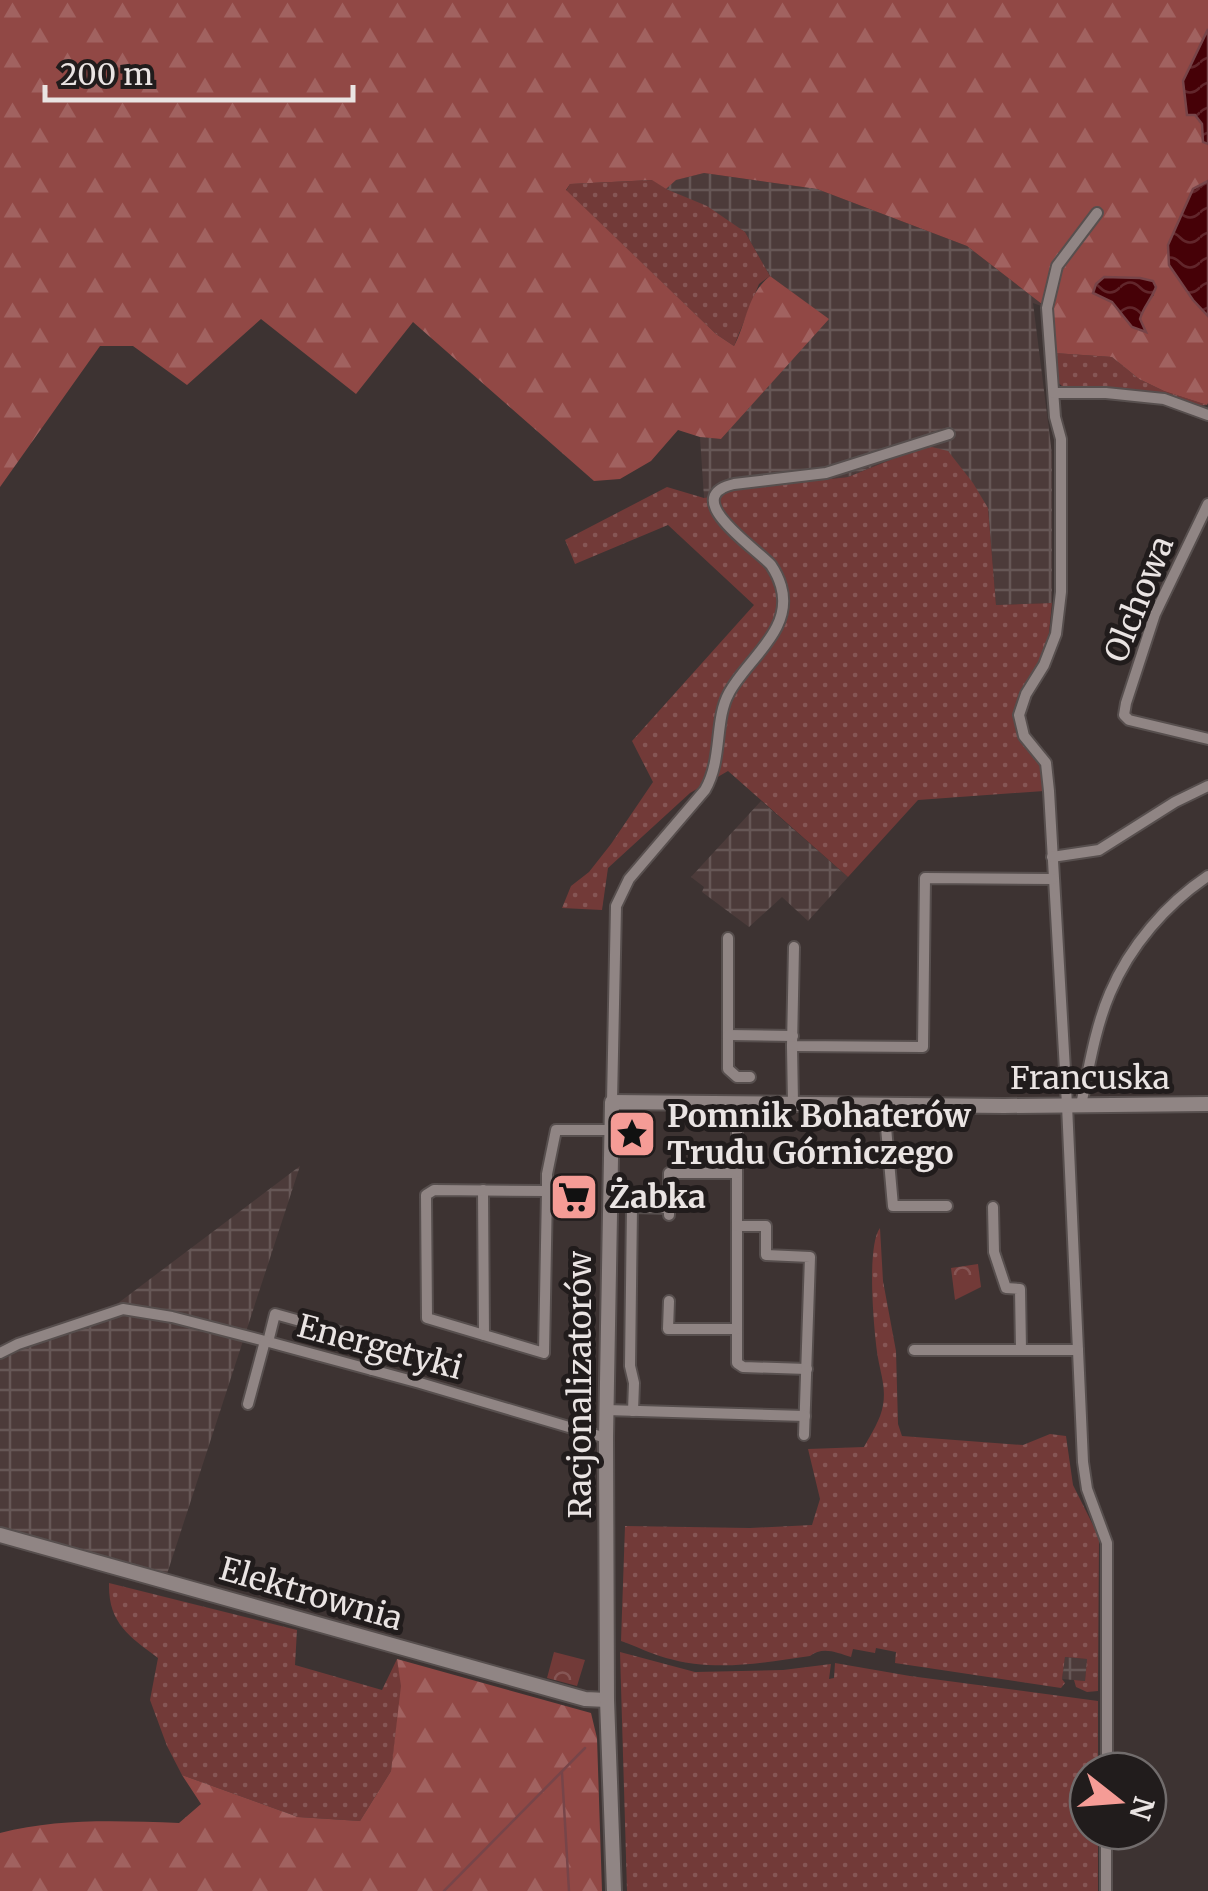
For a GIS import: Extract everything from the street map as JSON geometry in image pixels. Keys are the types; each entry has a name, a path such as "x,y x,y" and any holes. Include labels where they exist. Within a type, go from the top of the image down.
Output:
{"street":[{"path":"1097,214 1058,266 1047,308 1060,439 1061,592 1056,634 1019,715 1024,736 1046,763 1074,1105 1083,1462 1087,1489 1107,1543 1107,1751"},
{"path":"1054,393 1164,399 1208,415"},
{"name":"Racjonalizatorów","path":"614,1891 607,1700 606,1410 616,906 629,879 705,790 717,760 726,698 780,621 783,590 778,577 721,519 714,506 715,495 722,487 734,484 826,474 949,434"},
{"name":"Olchowa","path":"1208,504 1155,614 1124,715 1129,720 1208,738"},
{"path":"1052,856 1099,850 1208,786"},
{"path":"1074,1105 1111,991 1163,913 1208,876"},
{"path":"728,1034 792,1041 923,1046 925,878 1053,878"},
{"path":"728,938 728,1069 736,1077 750,1077"},
{"path":"793,1103 794,947"},
{"name":"Francuska","path":"612,1102 1208,1104"},
{"path":"737,1102 737,1363 743,1367 808,1369"},
{"path":"884,1105 893,1206 948,1206"},
{"path":"547,1191 434,1190 426,1195 427,1318 544,1353 547,1191 547,1174 556,1130 610,1130"},
{"path":"633,1411 632,1207 669,1212 669,1173 737,1173"},
{"path":"483,1190 484,1335"},
{"path":"993,1207 994,1252 1006,1288 1020,1289 1021,1350"},
{"path":"737,1226 766,1226 766,1256 810,1257 804,1434"},
{"path":"668,1301 668,1330 737,1328"},
{"name":"Energetyki","path":"0,1354 18,1344 123,1309 172,1317 372,1370 606,1438"},
{"path":"248,1404 275,1314 380,1343 372,1370"},
{"path":"914,1350 1078,1350"},
{"path":"606,1410 805,1416"},
{"name":"Elektrownia","path":"0,1535 585,1700 607,1700"},
{"path":"1106,1851 1106,1891"}],"shaded area":[{"path":"704,173 817,189 967,246 1047,308 1033,303 1052,454 1052,603 996,605 988,508 917,449 848,477 741,489 704,498 700,437 721,439 828,319 770,276 745,232 666,189 675,180"},
{"path":"761,801 848,877 808,921 782,897 749,927 702,892 704,887 691,877"},
{"path":"300,1166 166,1577 0,1528 0,1353 105,1313"},
{"path":"1065,1657 1087,1659 1085,1681 1062,1679"}],"green space":[{"path":"0,0 1208,0 1208,29 1183,81 1202,124 1203,142 1208,144 1208,181 1193,189 1168,245 1193,300 1208,316 1207,405 1139,379 1112,357 1054,353 1047,308 967,246 817,189 704,173 676,180 666,189 652,180 570,184 566,190 716,334 734,346 752,300 770,276 829,319 721,439 678,430 651,461 620,479 594,481 413,322 356,394 261,319 187,385 133,346 100,346 0,487","holes":["1104,277 1153,281 1154,295 1140,320 1145,330 1118,309"]},
{"path":"653,180 707,206 745,232 770,276 759,284 734,346 716,334 566,191 570,184"},
{"path":"1054,353 1112,357 1139,379 1207,405 1195,406 1147,392 1062,386 1056,381"},
{"path":"917,449 948,451 988,508 996,605 1052,603 1041,661 1017,701 1015,727 1041,764 1044,791 918,800 848,877 728,771 690,793 608,868 602,910 562,908 571,886 589,872 653,782 632,741 754,605 668,525 575,564 565,540 667,487 704,498 741,489 848,477"},
{"path":"880,1228 902,1436 1023,1445 1050,1434 1066,1436 1073,1485 1099,1537 1098,1691 1076,1687 1074,1680 1085,1681 1087,1659 1065,1657 1065,1683 1061,1688 895,1663 896,1652 876,1648 875,1653 853,1649 851,1657 825,1651 774,1661 702,1665 666,1658 621,1641 625,1526 812,1525 820,1499 808,1449 864,1447 884,1399 872,1290 873,1252"},
{"path":"978,1264 981,1287 955,1300 951,1268"},
{"path":"109,1583 297,1630 295,1665 382,1690 397,1659 402,1686 391,1771 360,1821 298,1817 182,1775 150,1700 158,1658 116,1619"},
{"path":"554,1652 585,1660 577,1686 547,1678"},
{"path":"620,1652 695,1672 783,1670 831,1664 829,1679 834,1678 835,1663 1098,1701 1098,1751 1068,1751 1068,1851 1098,1851 1098,1891 627,1891"},
{"path":"397,1659 591,1713 597,1738 602,1891 0,1891 0,1833 66,1823 179,1823 201,1804 182,1775 298,1817 360,1821 391,1771 401,1686"}],"water":[{"path":"1208,29 1208,144 1203,142 1202,124 1195,115 1187,115 1183,81"},
{"path":"1208,181 1208,316 1169,265 1168,245 1193,189"},
{"path":"1104,277 1153,281 1156,287 1140,319 1146,332 1132,327 1112,302 1093,293"}],"waterway":[{"path":"444,1891 585,1748"},
{"path":"562,1773 569,1891"}],"place":[{"name":"Pomnik Bohaterów Trudu Górniczego","path":"632,1134"},
{"name":"Żabka","path":"574,1197"}]}
